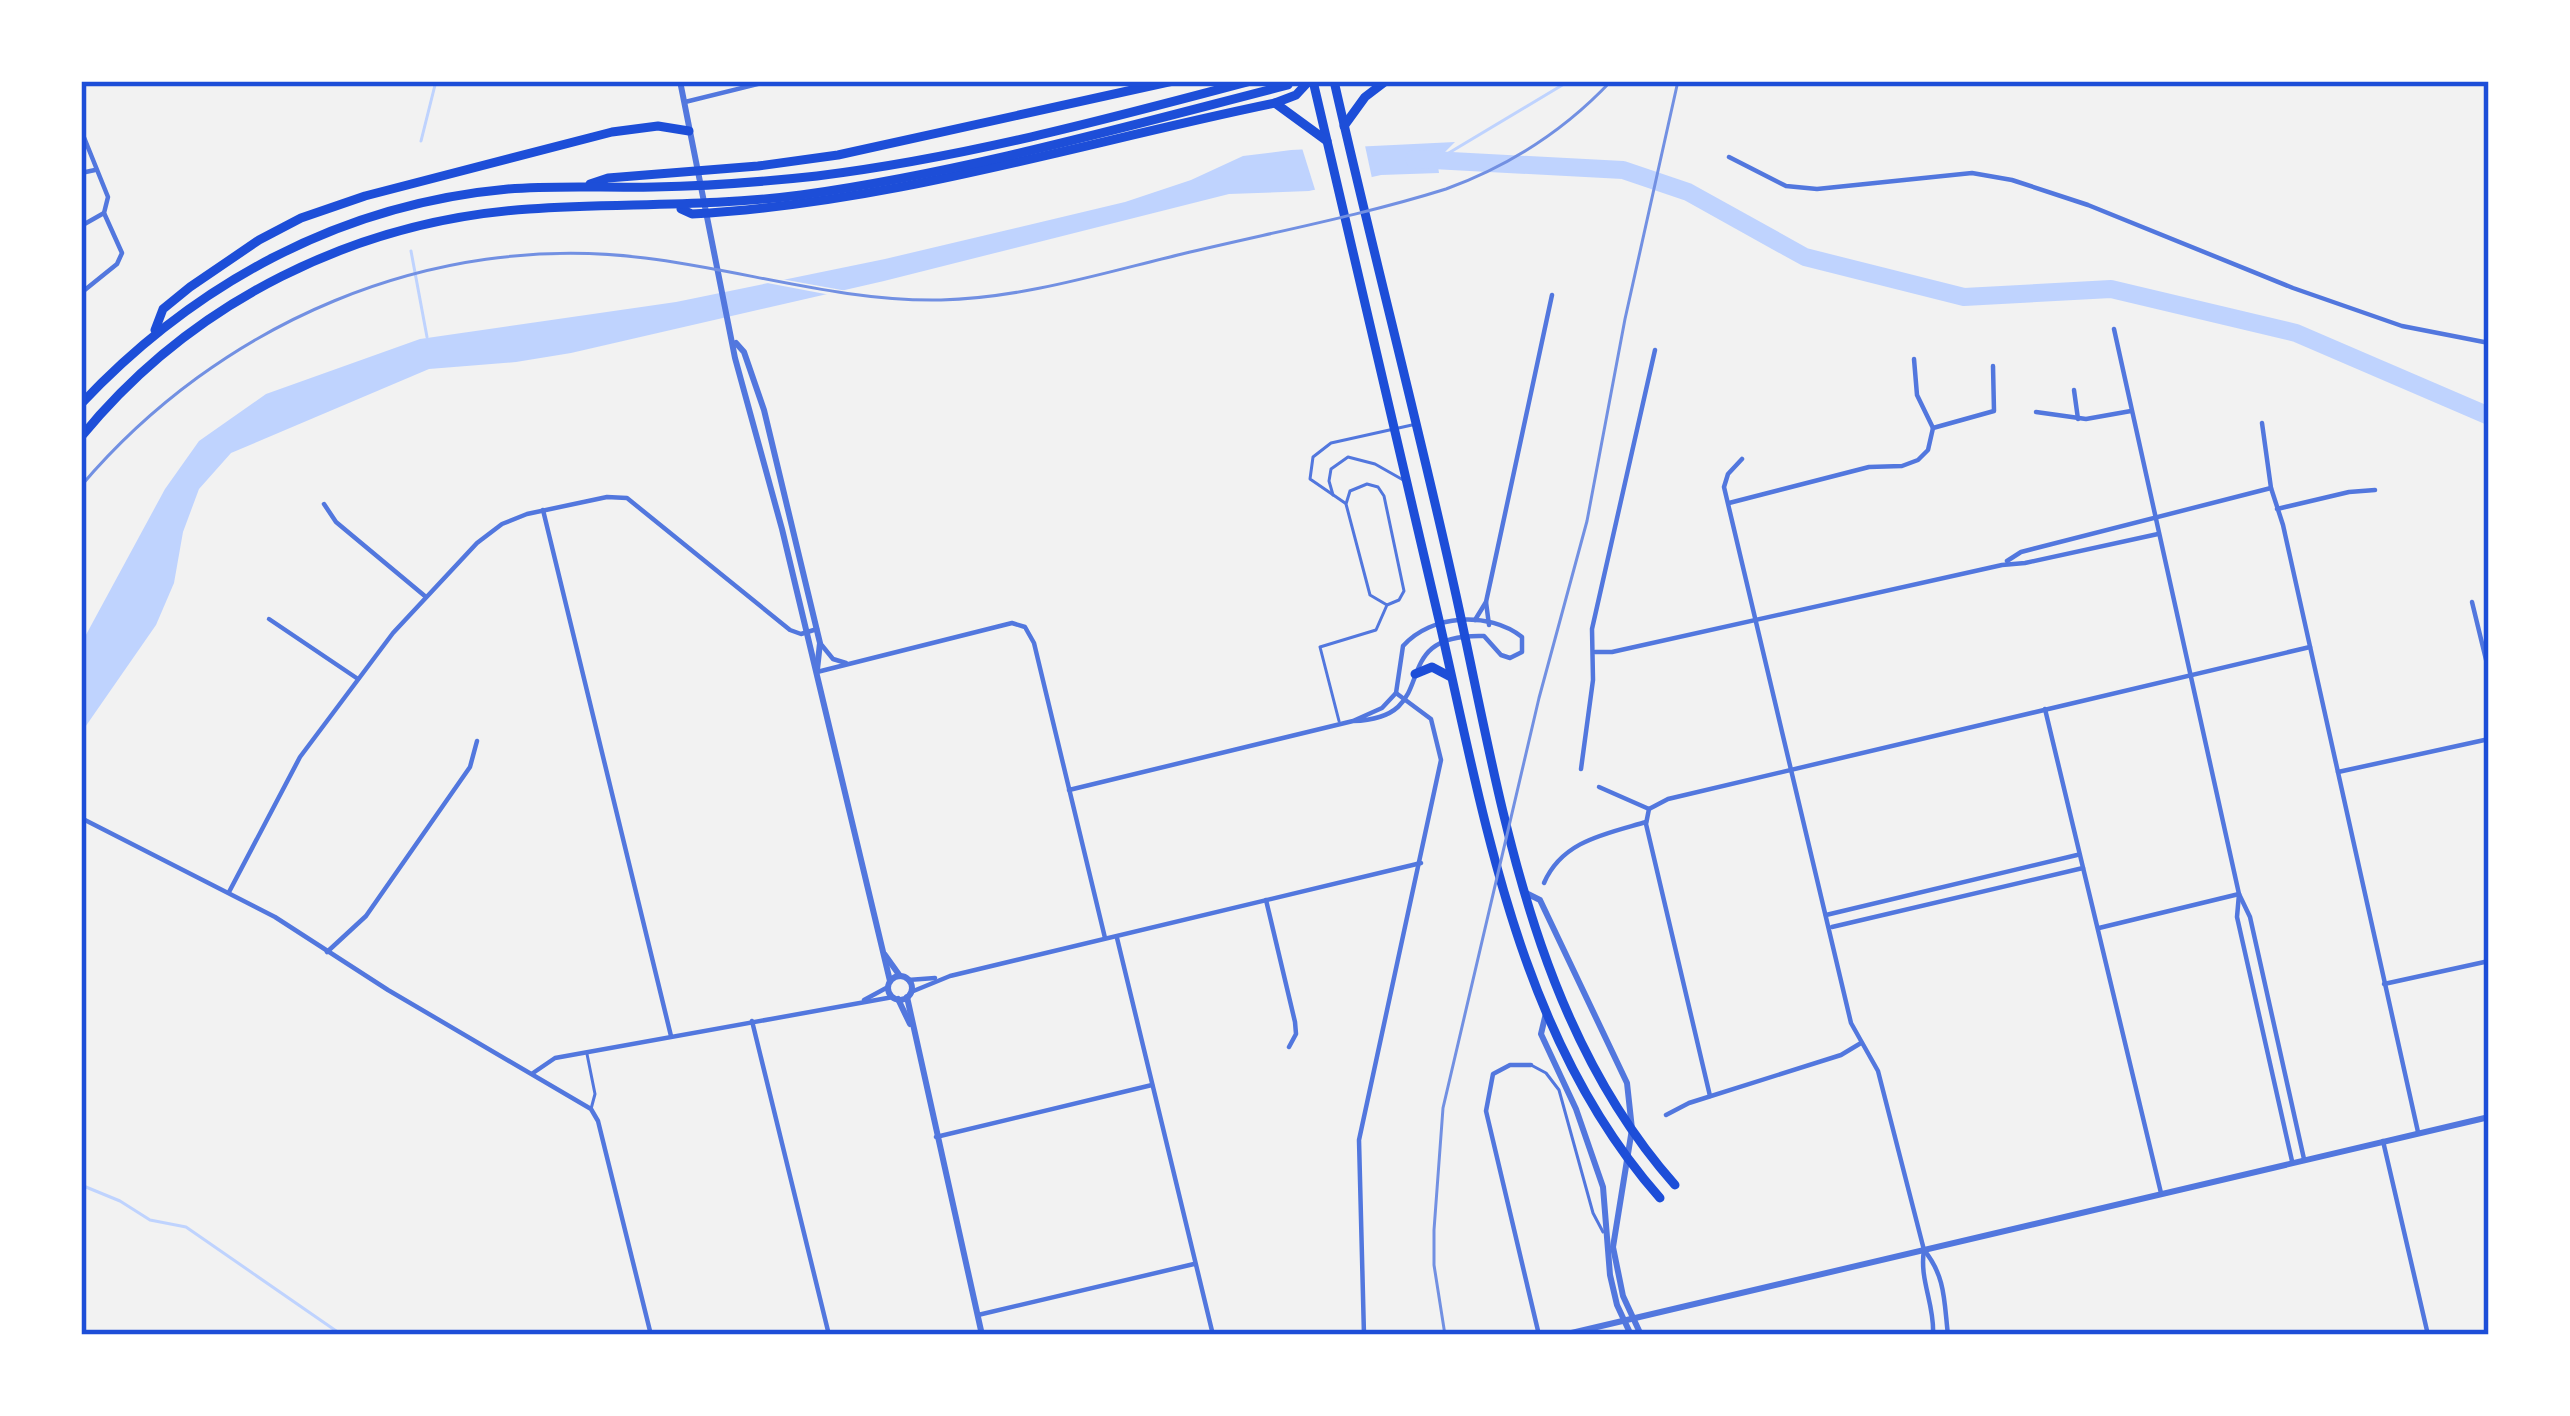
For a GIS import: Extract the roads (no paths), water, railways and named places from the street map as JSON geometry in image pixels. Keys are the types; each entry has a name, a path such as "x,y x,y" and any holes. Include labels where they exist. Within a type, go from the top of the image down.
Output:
{"highway":[{"path":"580,188 608,178 715,170 878,148 1173,81"},
{"path":"81,404 188,307 247,270 348,224 448,197 511,189 718,185 902,163 1251,81"},
{"path":"81,437 131,382 200,325 269,281 396,231 467,215 535,208 787,207 927,184 1275,103 1296,95 1311,81 1449,676 1509,904 1546,1013 1586,1097 1620,1150 1660,1198"},
{"path":"1334,81 1502,804 1544,952 1580,1044 1624,1121 1676,1185"},
{"path":"1345,131 1365,97 1386,81"},
{"path":"723,208 888,179 1288,85"},
{"path":"1275,103 1327,141"},
{"path":"153,335 164,309 212,270 259,240 320,211 612,132 658,126 689,131"},
{"path":"1415,674 1432,667 1449,676"}],"street":[{"path":"680,81 735,358 817,672 889,984 902,996"},
{"path":"685,101 770,81"},
{"path":"81,130 108,197 104,213 122,256 81,293"},
{"path":"1729,157 1786,186 1816,189 1972,173 2012,180 2402,326 2489,343"},
{"path":"81,173 95,170"},
{"path":"81,226 104,213"},
{"path":"1475,620 1486,602 1552,295"},
{"path":"2114,329 2189,673 2304,1159"},
{"path":"734,340 744,352 764,410 818,629 817,672"},
{"path":"1581,769 1595,652 1592,628 1655,350"},
{"path":"1729,503 1869,467 1902,466 1918,460 1928,450 1933,428 1917,394 1914,359"},
{"path":"1933,428 1994,411 1993,366"},
{"path":"2074,390 2078,419"},
{"path":"2036,412 2078,419 2131,410"},
{"path":"2263,423 2271,488 2419,1134"},
{"path":"1742,459 1725,480 1729,503 1851,1023 1878,1071 1924,1250 1921,1270 1933,1335"},
{"path":"2002,565 2021,551 2271,488"},
{"path":"2277,509 2375,490"},
{"path":"229,892 300,757 358,679 426,597 491,531 514,518 607,496 627,498 790,630 807,634 818,629"},
{"path":"324,504 336,522 426,597"},
{"path":"543,510 670,1036"},
{"path":"1595,652 2158,534"},
{"path":"1486,602 1490,625"},
{"path":"2472,602 2489,672"},
{"path":"269,619 358,679"},
{"path":"784,623 803,620"},
{"path":"1069,790 1340,724 1385,718 1407,699 1423,654 1444,642 1484,637 1510,658 1522,652 1523,641 1516,632 1475,620 1439,623 1418,631 1403,646 1396,693 1382,708 1353,722"},
{"path":"817,672 1012,623 1025,627 1034,643 1105,938"},
{"path":"820,643 833,659 847,663"},
{"path":"1710,1096 1646,822 1649,809 1659,802 2310,646"},
{"path":"1364,1335 1359,1140 1439,776 1440,746 1432,719 1396,693"},
{"path":"2045,709 2161,1193"},
{"path":"2338,772 2489,740"},
{"path":"327,952 366,916 470,767 477,741"},
{"path":"1599,787 1649,809"},
{"path":"81,818 229,892 591,1109 598,1121 651,1335"},
{"path":"1544,883 1553,863 1569,849 1646,822"},
{"path":"1826,915 2080,854"},
{"path":"533,1073 549,1060 586,1052 902,996 940,979 1421,863"},
{"path":"1829,927 2083,868"},
{"path":"1526,893 1540,900 1624,1072 1630,1095 1632,1129 1613,1247 1631,1335"},
{"path":"2097,928 2240,894"},
{"path":"2240,894 2236,916 2291,1162"},
{"path":"1266,900 1295,1022 1296,1034 1289,1046"},
{"path":"1117,935 1213,1335"},
{"path":"885,955 904,978 902,996 982,1335"},
{"path":"2384,984 2489,961"},
{"path":"864,1000 904,978 940,979"},
{"path":"1546,1013 1541,1034 1586,1132 1603,1187 1604,1234 1617,1305 1641,1335"},
{"path":"752,1021 830,1335"},
{"path":"1666,1115 1710,1096 1825,1061 1861,1043"},
{"path":"1532,1065 1510,1065 1492,1074 1486,1111 1539,1335"},
{"path":"936,1137 1152,1085"},
{"path":"1563,1335 2489,1118"},
{"path":"2384,1142 2428,1335"},
{"path":"1924,1250 1937,1266 1946,1294 1948,1335"},
{"path":"978,1316 1196,1264"}],"lane":[{"path":"1346,504 1310,479 1309,466 1317,452 1331,443 1416,424"},
{"path":"1334,496 1331,469 1348,457 1375,464 1406,482"},
{"path":"1340,724 1320,646 1376,630 1387,605 1402,597 1404,586 1384,496 1378,487 1367,484 1350,491 1346,504 1370,595 1387,605"},
{"path":"586,1052 595,1094 591,1109"},
{"path":"1532,1065 1546,1073 1559,1090 1593,1214 1604,1234"}],"water":[{"path":"1455,142 1437,160 1439,173 1381,175 1309,191 1229,194 571,353 429,369 231,453 199,489 183,532 174,583 156,625 81,733 81,644 165,489 199,441 266,394 420,339 676,302 885,259 1125,202 1243,156"}],"waterway":[{"path":"421,141 436,81"},
{"path":"1437,160 1569,81"},
{"path":"1414,159 1623,170 1688,192 1805,257 1964,297 2111,289 2296,333 2489,416"},
{"path":"411,251 427,337"},
{"path":"81,1185 150,1220 186,1227 342,1335"}],"railway":[{"path":"81,486 136,428 197,378 264,335 334,301 409,275 486,259 565,253 682,263 866,296 941,300 1002,295 1446,189 1535,145 1611,81"},
{"path":"1445,1335 1434,1265 1443,1108 1539,698 1587,521 1625,319 1678,81"}]}
